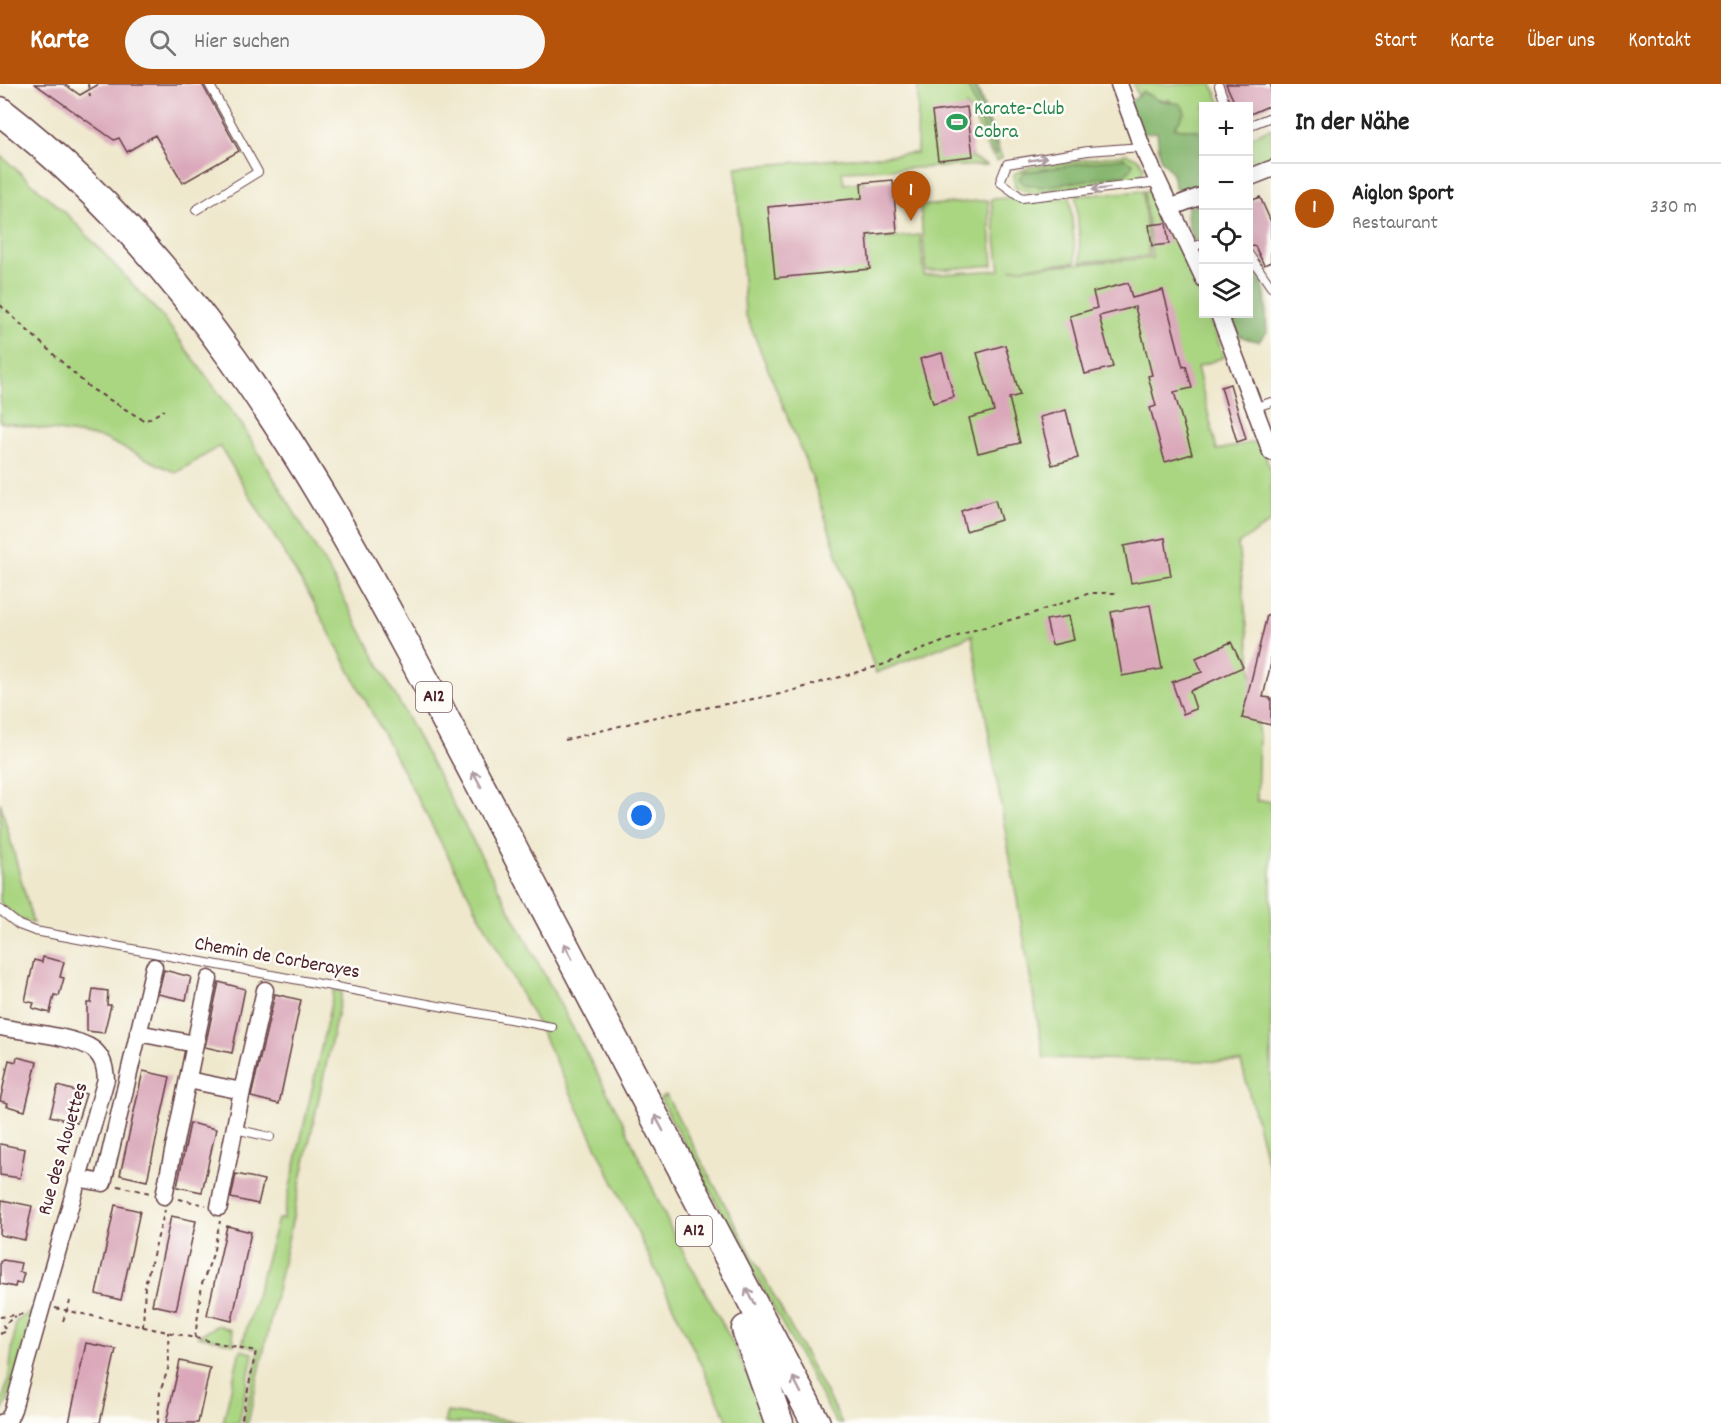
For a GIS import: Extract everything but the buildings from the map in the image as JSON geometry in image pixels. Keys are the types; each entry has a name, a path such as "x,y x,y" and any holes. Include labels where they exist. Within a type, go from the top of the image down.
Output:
{"highway":[{"name":"A12","path":"0,111 85,186 160,264 228,349 294,447 406,645 816,1423"},
{"name":"A12","path":"0,135 72,199 146,277 213,360 272,447 365,609 795,1423"},
{"path":"746,1329 779,1423"}],"street":[{"path":"1119,84 1142,147 1172,207 1197,245 1200,264"},
{"path":"1253,172 1271,169"},
{"path":"1172,207 1199,197"},
{"path":"1220,318 1271,452"},
{"path":"77,1178 103,1183 154,967"},
{"path":"164,1196 209,980"},
{"path":"219,1207 265,990"},
{"name":"Rue des Alouettes","path":"0,1027 71,1041 93,1049 105,1063 106,1079 40,1313 6,1422"},
{"path":"138,1033 195,1044"},
{"path":"188,1080 242,1091"}],"lane":[{"path":"196,210 258,172 209,84"},
{"path":"1219,86 1225,102"},
{"path":"1253,124 1271,117"},
{"path":"1142,147 1088,151 1007,164 1000,182 1022,198 1160,182"},
{"path":"1253,261 1271,287"},
{"path":"1253,408 1271,402"},
{"name":"Chemin de Corberayes","path":"0,910 19,925 35,931 552,1027"},
{"path":"235,1129 270,1137"}],"path":[{"path":"87,84 90,97"},
{"path":"0,305 90,388 145,421 164,411"},
{"path":"565,740 651,718 780,694 882,665 971,631 1031,614 1090,592 1119,593"},
{"path":"143,1327 145,1285 161,1232 165,1210 164,1196"},
{"path":"195,1338 199,1301 220,1222 219,1207"},
{"path":"63,1321 70,1301"},
{"path":"0,1317 25,1313 35,1303 40,1313 67,1311 256,1351 241,1423"},
{"path":"0,1334 6,1331 3,1325 16,1316"},
{"path":"158,1423 160,1392 169,1366 168,1332"}],"green space":[{"path":"918,84 976,84 1002,158 997,161 992,155 975,119 966,106 972,158 988,165 842,171 844,184 864,181 871,240 920,235 924,275 1000,270 991,199 1010,198 1020,202 1070,197 1076,262 1010,269 1152,258 1144,191 1152,190 1156,199 1157,230 1172,229 1197,281 1199,318 1209,318 1224,357 1197,367 1217,450 1259,441 1271,470 1271,522 1238,544 1259,737 1257,801 1271,801 1271,1177 1241,1062 1044,1058 972,635 876,673 812,477 745,313 736,167 917,153"},
{"path":"967,84 974,84 997,150 996,155 992,151"},
{"path":"1133,84 1212,84 1220,102 1199,102 1199,131 1174,128 1170,100 1158,100 1143,92 1138,95"},
{"path":"1143,92 1158,100 1181,104 1185,112 1174,128 1199,131 1199,188 1177,193 1171,171 1160,158 1157,132 1136,134 1128,104"},
{"path":"1271,128 1271,159 1254,165 1253,136"},
{"path":"1127,154 1139,159 1144,167 1142,174 1130,180 1033,193 1015,188 1014,174 1030,167"},
{"path":"0,155 70,217 162,316 242,425 327,567 623,1122 672,1231 732,1341 769,1423 729,1423 540,1029 310,596 220,446 176,473 103,438 0,422"},
{"path":"1123,158 1133,163 1126,174 1043,187 1023,184 1019,178 1024,172"},
{"path":"1143,191 1149,256 1081,262 1076,196"},
{"path":"988,200 993,265 926,271 920,206"},
{"path":"1199,205 1199,248 1191,233 1188,207"},
{"path":"1253,271 1264,288 1267,332 1259,341 1240,336 1230,318 1253,318"},
{"path":"0,802 33,923 21,920 0,903"},
{"path":"334,990 342,992 248,1423 243,1423 259,1349 242,1345 278,1219 283,1219"},
{"path":"666,1095 842,1423 836,1423 660,1098"},
{"path":"34,1310 7,1403 0,1413 9,1376 16,1321"},
{"path":"218,1325 231,1330 235,1344 198,1336"},
{"path":"240,1350 253,1353 239,1423 223,1423"},
{"path":"447,1412 524,1423 444,1423"}],"place":[{"name":"Karate-Club Cobra","path":"957,122"},
{"name":"Aiglon Sport","path":"911,221"}]}
